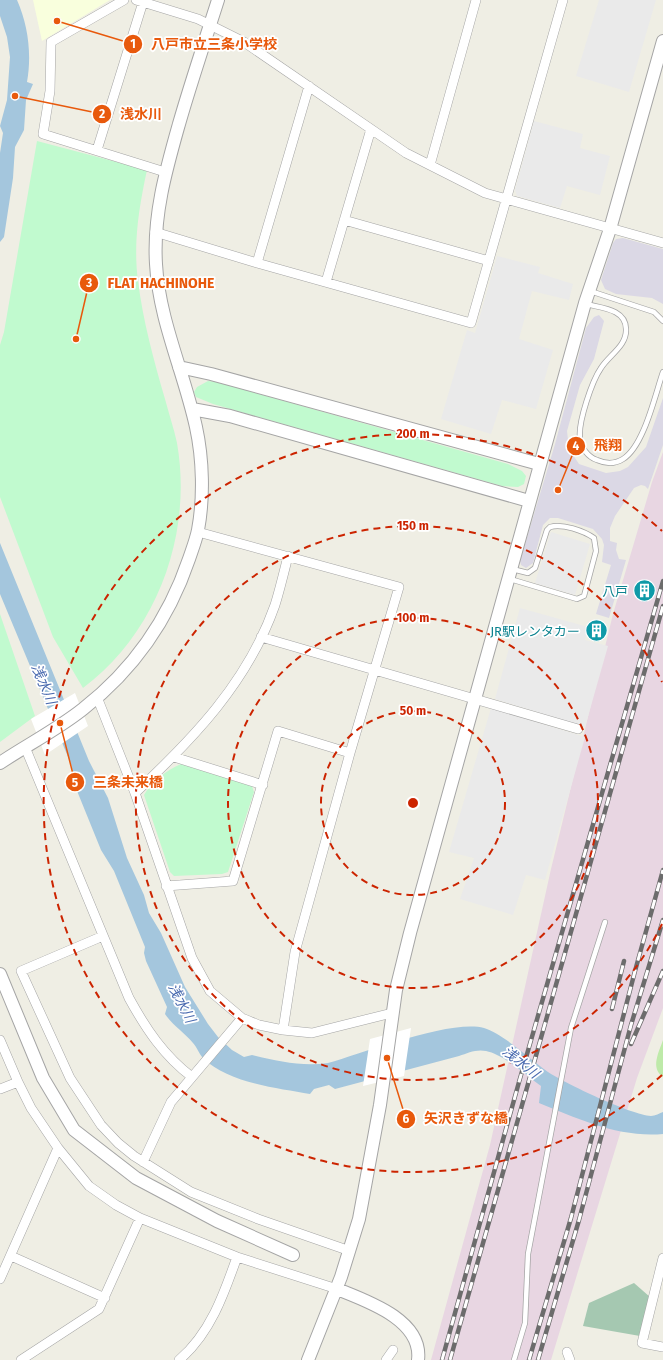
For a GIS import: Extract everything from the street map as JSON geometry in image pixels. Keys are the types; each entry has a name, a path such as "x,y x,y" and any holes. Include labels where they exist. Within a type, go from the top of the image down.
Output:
{"street":[{"path":"124,0 51,42 50,91 43,134 165,172"},
{"path":"0,763 83,710 134,659 154,633 172,602 198,532 201,501 200,462 192,409 160,296 156,264 156,232 165,172 218,0"},
{"path":"430,166 476,0"},
{"path":"156,232 257,263 470,323 507,199 563,0"},
{"path":"97,150 140,1 210,24 244,42 406,153 485,193 663,243"},
{"path":"308,1360 337,1289 359,1219 383,1082 392,1013 410,933 585,303 610,229 663,41"},
{"path":"257,263 309,86"},
{"path":"326,282 371,129"},
{"path":"344,220 489,261"},
{"path":"179,367 211,374 540,464"},
{"path":"192,409 230,416 529,501"},
{"path":"198,532 399,587 374,668 295,952 283,1030"},
{"path":"135,793 174,757 217,709 244,670 262,637 274,606 288,556"},
{"path":"262,637 374,668 578,729"},
{"path":"97,697 135,793 192,958 210,991 242,1018 260,1025 283,1030 312,1033 392,1013"},
{"path":"166,886 233,881 278,731 350,753"},
{"path":"25,747 129,998 140,1018 165,1053 192,1077"},
{"path":"174,757 263,785"},
{"path":"103,936 21,971 70,1078 101,1125 118,1143 143,1162 191,1192 350,1251"},
{"path":"0,974 43,1078 74,1130 136,1178 217,1221 293,1255"},
{"path":"143,1162 171,1102 242,1018"},
{"path":"0,1040 31,1108 58,1148 89,1186 116,1205 140,1218 237,1257 337,1289 377,1305 409,1328 417,1343 418,1360"},
{"path":"0,1089 18,1082"},
{"path":"0,1279 58,1148"},
{"path":"21,1360 99,1309 140,1218"},
{"path":"11,1256 104,1298"},
{"path":"179,1360 195,1343 218,1307 237,1257"},
{"path":"663,1258 642,1343 663,1347"},
{"path":"386,1360 393,1350"}],"lane":[{"path":"589,291 654,312 663,321"},
{"path":"585,303 619,313 625,321 626,330 625,340 601,367 595,378 581,423 579,437 586,452 593,459 603,463 617,463 634,449 644,426 663,372"},
{"path":"560,526 588,534 594,538 596,550 584,596 581,598 577,599 510,574 528,573 535,568 550,527 560,526"},
{"path":"514,1360 525,1323 528,1254 571,1028 605,922"}],"shaded area":[{"path":"33,0 110,0 42,41"},
{"path":"599,0 656,0 629,92 576,76"},
{"path":"534,121 583,134 580,148 610,156 600,195 567,186 560,208 517,196 515,190"},
{"path":"623,238 663,249 663,304 652,298 616,294 605,289 601,280 613,243 616,239"},
{"path":"497,256 540,267 538,273 573,284 569,300 532,291 519,339 553,350 536,409 502,400 491,434 441,419 467,330 475,333"},
{"path":"599,315 604,321 594,359 580,385 567,431 569,449 579,464 606,473 620,471 628,467 646,447 663,398 663,445 648,489 641,485 634,488 615,516 610,528 610,541 617,543 616,550 619,559 626,560 609,618 596,614 611,565 602,562 604,545 602,539 593,529 558,518 550,518 543,525 533,563 526,568 521,565 520,561 555,444 586,328 594,317"},
{"path":"663,452 663,1008 637,1078 551,1360 431,1360 490,1145 551,869 613,614 652,482"},
{"path":"551,532 590,544 575,595 535,583"},
{"path":"520,608 588,627 585,640 608,646 585,727 495,699"},
{"path":"491,708 585,737 545,880 526,875 513,915 460,899 474,858 449,852"},
{"path":"634,1283 650,1297 640,1336 583,1326 589,1303"}],"green space":[{"path":"37,141 147,170 138,225 136,253 138,281 149,341 177,443 181,477 179,512 174,546 164,579 149,610 131,639 109,665 83,688 53,637 0,497 0,345 4,332"},
{"path":"208,381 217,382 508,464 522,471 526,476 524,484 518,487 502,486 213,404 196,397 194,392 197,387"},
{"path":"0,614 35,716 0,742"},
{"path":"181,764 252,786 254,792 228,872 222,874 174,876 170,872 144,795 160,777"},
{"path":"663,1040 663,1077 659,1073 656,1065"}],"water":[{"path":"0,0 17,0 21,10 29,50 27,82 33,84 26,100 24,130 15,147 13,178 4,237 0,242 0,153 3,133 0,126 7,100 10,57 7,37 0,16"},
{"path":"0,543 89,761 108,798 127,858 144,895 149,913 161,933 185,987 208,1024 218,1037 232,1050 244,1057 252,1055 290,1063 319,1064 328,1063 430,1032 451,1028 484,1028 508,1041 548,1072 583,1091 615,1105 642,1114 653,1116 663,1112 663,1134 631,1133 615,1130 584,1121 539,1103 541,1086 500,1056 486,1051 472,1052 335,1089 329,1085 314,1089 310,1094 268,1087 239,1079 213,1066 203,1058 194,1045 165,1014 167,1007 146,961 144,953 145,947 114,871 101,850 73,781 74,776 71,764 0,594"}],"pier":[{"path":"75,693 88,726 45,755 31,719"},
{"path":"411,1028 404,1076 363,1086 370,1039"}],"railway":[{"path":"442,1360 519,1082 663,581"},
{"path":"450,1360 663,606"},
{"path":"529,1360 571,1218 635,971 663,870"},
{"path":"538,1360 579,1220 631,1025 663,920"},
{"path":"612,1009 624,961"},
{"path":"631,1044 663,971"}],"place":[{"name":"八戸市立三条小学校","path":"57,21"},
{"name":"浅水川","path":"15,96"},
{"name":"FLAT HACHINOHE","path":"76,339"},
{"name":"飛翔","path":"558,490"},
{"name":"八戸","path":"644,591"},
{"name":"JR駅レンタカー","path":"596,631"},
{"name":"三条未来橋","path":"60,723"},
{"name":"矢沢きずな橋","path":"387,1058"}]}
